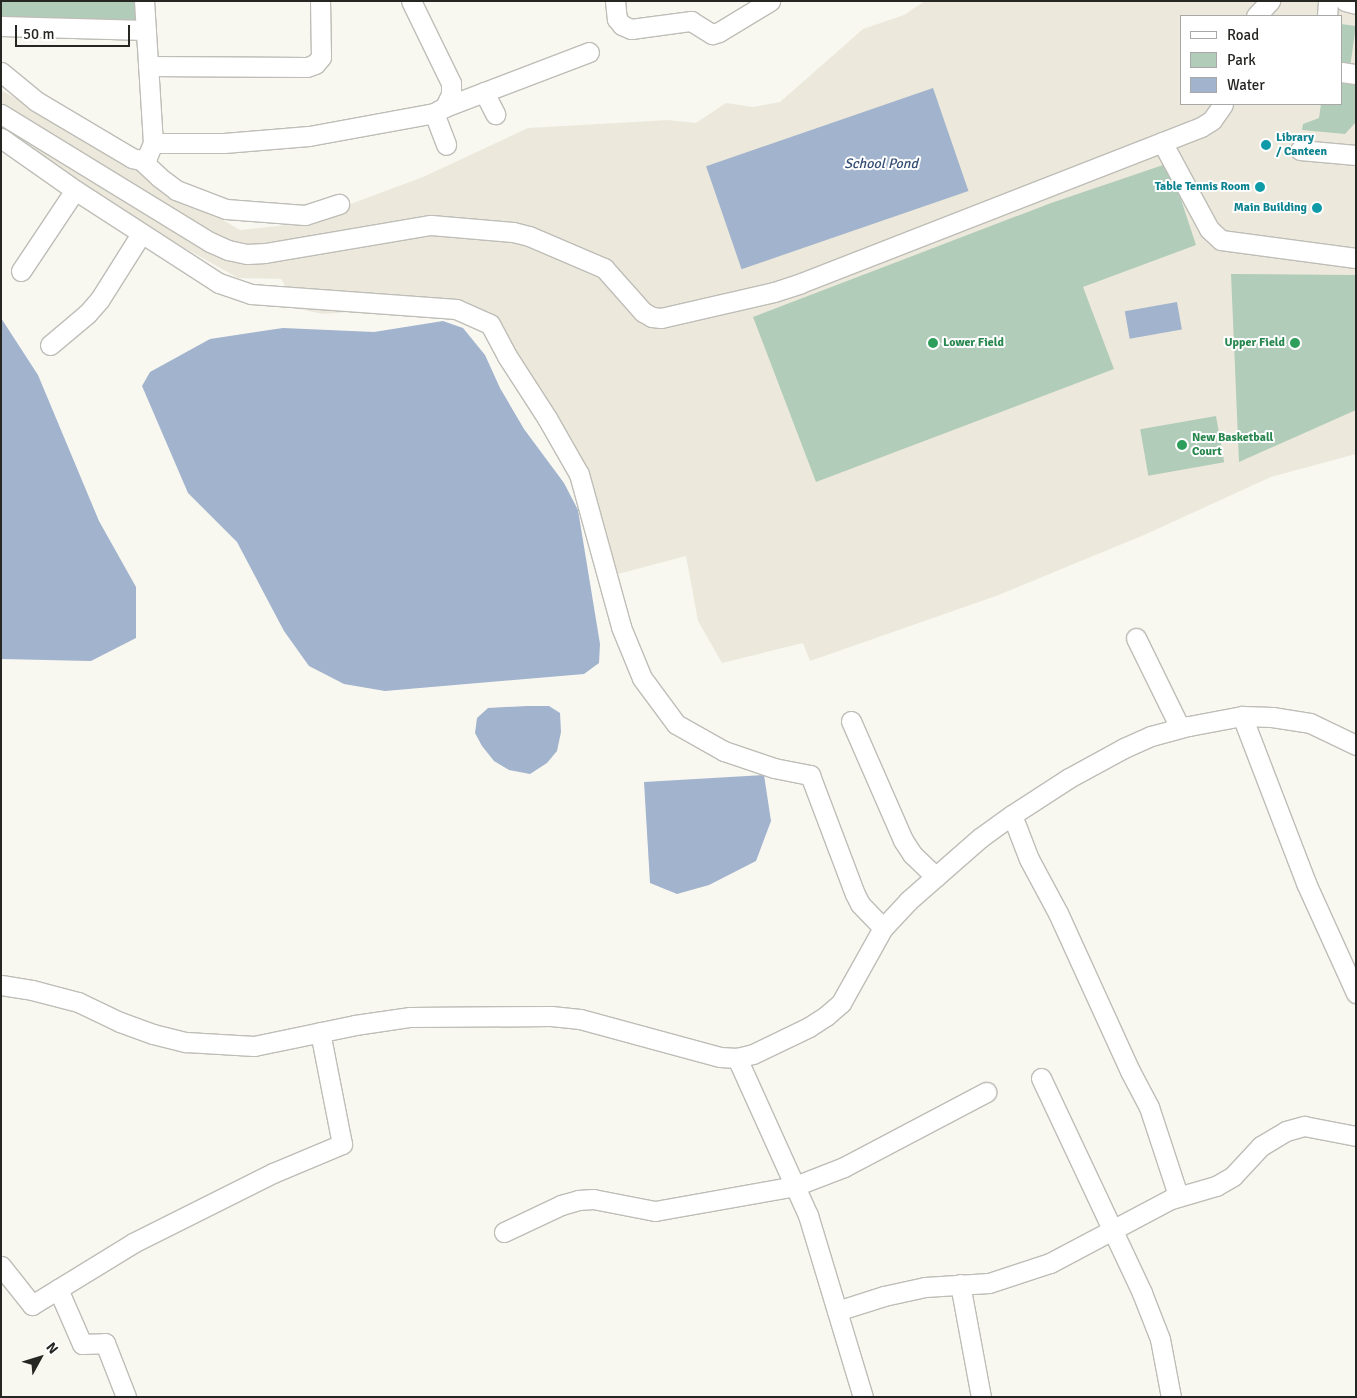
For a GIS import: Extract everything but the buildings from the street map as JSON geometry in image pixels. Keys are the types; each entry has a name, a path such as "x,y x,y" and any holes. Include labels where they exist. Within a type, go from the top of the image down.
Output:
{"street":[{"path":"140,160 147,156 153,143 144,1"},
{"path":"148,66 307,67 315,64 321,57 320,1"},
{"path":"412,1 415,13 451,83 451,94 439,110 446,145"},
{"path":"615,1 617,19 622,26 632,29 691,21 712,34 770,1"},
{"path":"1257,15 1270,1"},
{"path":"1326,15 1328,1"},
{"path":"1345,1 1356,4"},
{"path":"1,26 146,30"},
{"path":"153,143 224,143 309,136 439,110 589,52"},
{"path":"1,72 36,101 132,158 140,160 159,178 176,190 226,209 305,215 339,204"},
{"path":"1342,72 1356,74"},
{"path":"484,92 495,114"},
{"path":"1,114 210,242 228,250 247,254 265,253 431,225 513,232 529,236 604,268 643,312 652,317 661,318 774,292 801,283 1201,127 1212,120 1222,105"},
{"path":"1,138 75,190 219,283 251,294 456,309 490,324 507,356 547,418 579,474 621,627 642,678 676,724 724,751 774,768 810,775 854,894 860,904 883,928"},
{"path":"1162,142 1209,229 1221,240 1356,258"},
{"path":"1300,150 1356,155"},
{"path":"22,271 75,190"},
{"path":"50,345 87,314 100,299 142,234"},
{"path":"1136,638 1180,728"},
{"path":"1242,716 1306,883 1356,993"},
{"path":"1,985 32,990 78,1002 120,1022 186,1042 254,1046 320,1032 410,1017 551,1016 580,1019 720,1057 737,1058 753,1054 809,1027 841,1003 883,928 908,901 980,838 1012,815 1069,778 1124,748 1151,736 1180,728 1242,716 1272,717 1310,723 1356,746"},
{"path":"851,721 903,840 912,854 936,877"},
{"path":"1012,815 1030,859 1058,912 1130,1071 1149,1107 1178,1195"},
{"path":"1,1266 32,1305 133,1243 273,1173 342,1144 320,1032"},
{"path":"737,1058 808,1215 863,1397"},
{"path":"1041,1078 1142,1293 1160,1339 1171,1397"},
{"path":"504,1232 561,1205 578,1200 593,1199 655,1211 795,1186 844,1167 986,1092"},
{"path":"837,1311 884,1296 925,1287 989,1283 1050,1263 1178,1195 1216,1186 1233,1176 1261,1146 1286,1131 1304,1126 1356,1136"},
{"path":"960,1284 981,1397"},
{"path":"58,1289 82,1344 105,1343 126,1397"}],"shaded area":[{"path":"925,1 1356,1 1356,454 1271,477 1144,535 996,596 810,661 803,643 722,663 698,621 686,556 618,574 577,463 471,311 375,310 323,314 299,309 281,279 238,278 144,225 1,133 1,90 240,230 297,224 423,177 528,128 668,120 696,123 726,103 753,107 780,102 863,29 904,15"}],"green space":[{"path":"1,1 139,1 140,25 1,21"},
{"path":"1342,24 1356,26 1350,68 1342,67"},
{"path":"1342,79 1356,80 1356,122 1345,134 1302,130 1303,124 1319,118 1321,105 1342,105"},
{"name":"Lower Field","path":"1169,163 1196,245 1083,287 1114,369 816,482 753,317 1051,203"},
{"name":"Upper Field","path":"1231,274 1356,275 1356,410 1239,462"},
{"name":"New Basketball Court","path":"1216,416 1224,462 1148,476 1140,429"}],"water":[{"name":"School Pond","path":"933,88 968,191 742,269 706,166"},
{"path":"1177,302 1182,330 1130,339 1125,311"},
{"path":"1,318 38,375 99,521 136,587 136,638 91,661 1,659"},
{"path":"443,321 463,328 485,355 500,388 524,429 564,483 578,510 600,644 599,663 584,674 385,691 344,684 309,666 284,631 237,542 188,493 142,386 150,372 210,339 283,328 374,332"},
{"path":"549,706 560,713 561,732 557,751 547,763 530,774 509,770 494,761 482,746 475,733 477,718 488,708"},
{"path":"764,775 771,821 756,861 709,885 677,894 650,883 644,782"}],"place":[{"name":"Library / Canteen","path":"1266,145"},
{"name":"Table Tennis Room","path":"1260,187"},
{"name":"Main Building","path":"1317,208"},
{"name":"Lower Field","path":"933,343"},
{"name":"Upper Field","path":"1295,343"},
{"name":"New Basketball Court","path":"1182,445"}]}
